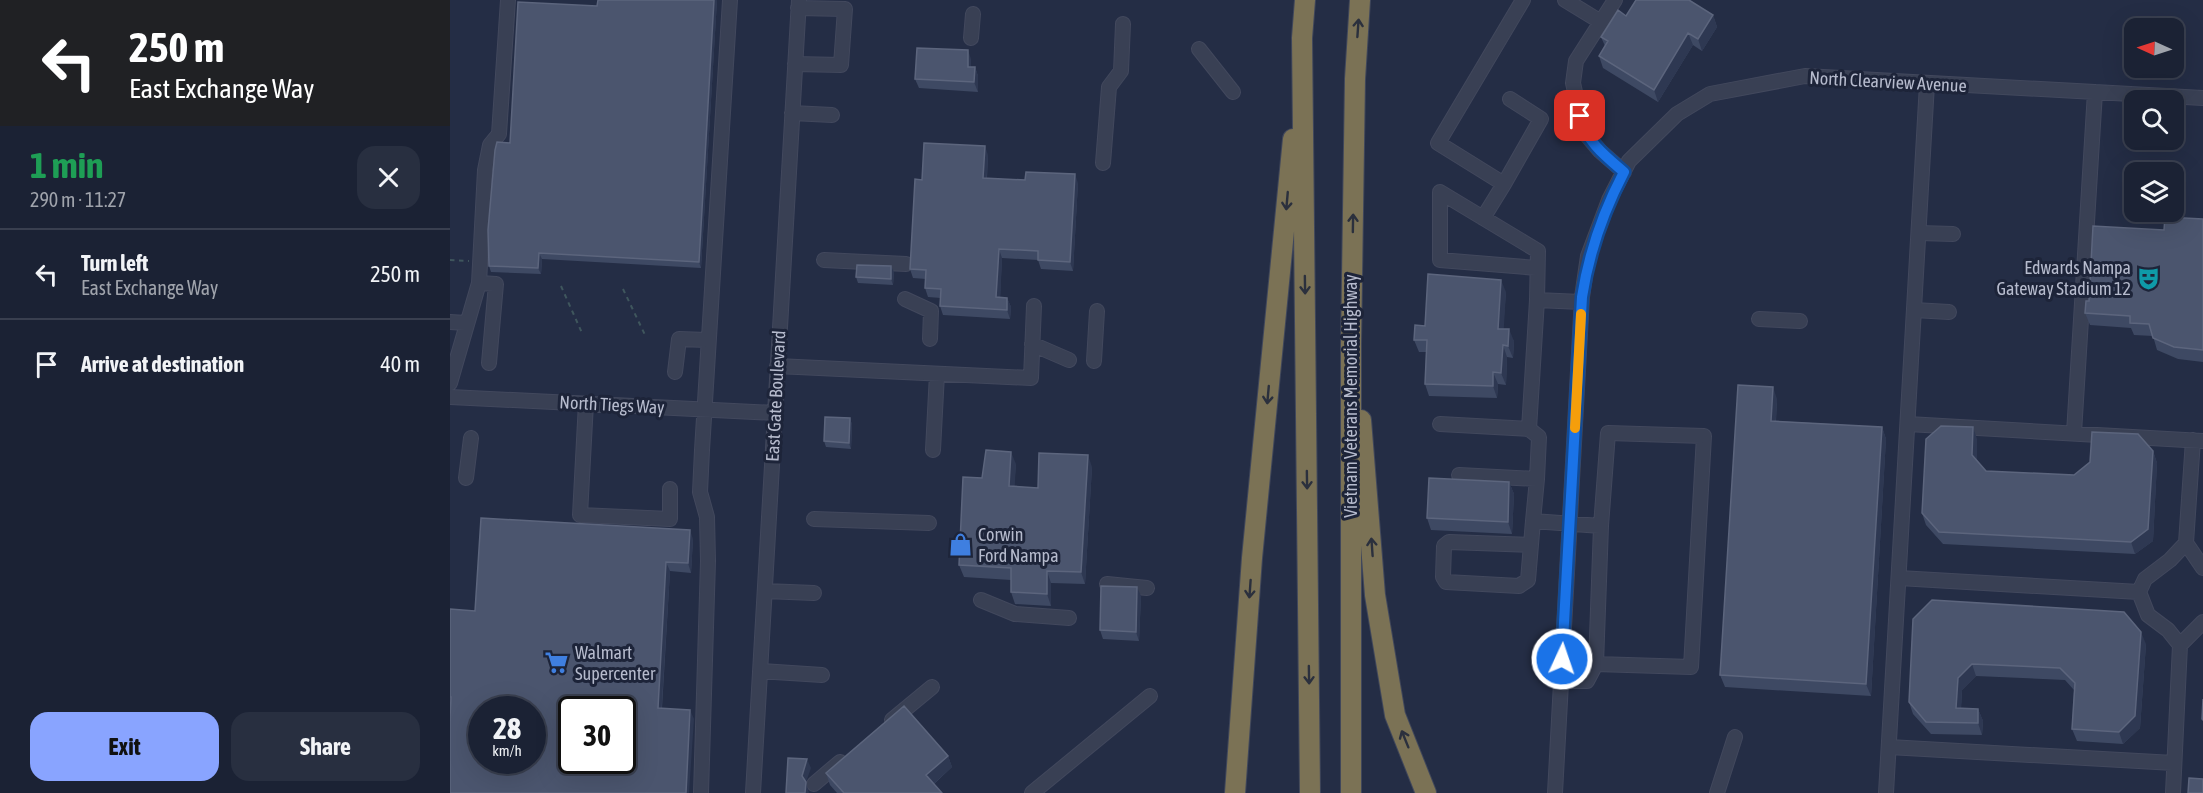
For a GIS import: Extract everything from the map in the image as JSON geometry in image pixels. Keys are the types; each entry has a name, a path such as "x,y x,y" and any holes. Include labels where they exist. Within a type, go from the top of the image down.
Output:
{"highway":[{"path":"1235,793 1254,546 1305,0"},
{"name":"Vietnam Veterans Memorial Highway","path":"1351,793 1355,79 1360,0"},
{"path":"1302,38 1310,793"},
{"path":"1352,345 1365,451 1376,595 1395,715 1426,793"}],"street":[{"path":"450,383 479,283 485,170 490,145 499,134 508,0"},
{"path":"701,793 708,561 707,516 700,492 707,340 730,0"},
{"path":"1504,184 1438,143 1523,0"},
{"path":"1566,0 1601,22"},
{"path":"1615,0 1576,61 1573,83 1584,132 1600,151 1624,172"},
{"path":"795,64 841,65 845,9 798,4"},
{"name":"East Gate Boulevard","path":"753,793 798,4"},
{"path":"971,38 973,14"},
{"path":"1103,163 1109,87 1120,71 1123,24"},
{"path":"1198,49 1233,92"},
{"name":"North Clearview Avenue","path":"1555,793 1581,302 1588,256 1609,200 1629,161 1677,114 1710,94 1805,76 2203,98"},
{"path":"1886,793 1927,84"},
{"path":"2074,433 2095,92"},
{"path":"1483,218 1541,119 1510,99"},
{"path":"792,112 832,115"},
{"path":"1528,429 1537,300 1538,268 1538,251 1440,192 1440,260 1538,268"},
{"path":"1919,233 1953,234"},
{"path":"824,260 906,264"},
{"path":"479,283 496,284 489,363"},
{"path":"904,299 931,311 930,339"},
{"path":"1537,300 1581,302"},
{"path":"777,366 1031,378 1034,306"},
{"path":"1914,310 1949,312"},
{"path":"1094,361 1097,311"},
{"path":"1759,319 1800,321"},
{"path":"450,322 466,323"},
{"path":"675,372 679,339 707,340"},
{"path":"1032,344 1069,360"},
{"path":"933,450 937,374"},
{"name":"North Tiegs Way","path":"450,397 775,412"},
{"path":"586,403 580,515 670,519 670,489"},
{"path":"1440,424 1528,429 1539,437 1537,480 1528,580 1519,586 1446,582 1443,577 1444,546 1449,542 1531,545"},
{"path":"1908,424 2198,441 2186,543 2170,560 2145,579 2139,592 2148,615 2168,630 2180,645 2173,793"},
{"path":"1561,681 1587,681 1596,664 1601,526 1608,433 1704,436 1691,667 1596,664"},
{"path":"466,478 471,438"},
{"path":"1459,475 1537,480"},
{"path":"814,519 929,523"},
{"path":"1533,521 1601,526"},
{"path":"2186,543 2203,568"},
{"path":"1899,578 2139,592"},
{"path":"1107,584 1147,588"},
{"path":"765,591 814,593"},
{"path":"981,600 1015,614 1069,618"},
{"path":"2180,645 2203,622"},
{"path":"760,672 822,675"},
{"path":"880,730 932,687"},
{"path":"1032,793 1150,696"},
{"path":"1717,793 1735,737"},
{"path":"1889,747 2174,763"},
{"path":"814,784 855,750"}],"path":[{"path":"450,260 471,261"},
{"path":"561,286 582,333"},
{"path":"623,289 646,337"}],"building":[{"path":"598,0 714,0 699,262 539,253 538,268 489,266 488,230 495,150 497,142 510,143 518,2 597,6"},
{"path":"1636,0 1689,0 1713,15 1698,39 1688,33 1654,90 1599,56 1608,41 1601,37 1618,10 1626,16"},
{"path":"917,48 968,50 968,67 975,67 974,82 915,79"},
{"path":"924,143 985,146 983,178 1025,180 1026,172 1075,174 1070,262 1038,260 1038,251 999,249 996,297 1007,298 1007,310 940,306 941,289 925,288 926,270 910,269 915,179 922,180"},
{"name":"Edwards Nampa Gateway Stadium 12","path":"2184,218 2203,219 2203,350 2174,347 2153,338 2149,324 2130,323 2130,316 2085,313 2086,301 2089,301 2093,226 2164,230 2165,222 2184,222"},
{"path":"857,265 891,266 891,279 856,277"},
{"path":"1428,274 1501,280 1498,329 1509,329 1508,346 1503,345 1501,373 1493,372 1493,386 1425,384 1427,340 1414,340 1415,325 1425,326"},
{"path":"1738,385 1773,387 1771,421 1882,427 1866,684 1720,675"},
{"path":"825,417 850,418 849,443 824,441"},
{"path":"1941,426 1973,427 1972,455 1986,471 2074,475 2090,462 2092,432 2138,434 2153,451 2148,529 2131,542 1939,532 1922,513 1926,439"},
{"path":"986,450 1011,452 1009,486 1038,488 1039,453 1088,455 1081,572 1047,571 1047,594 1011,592 1011,568 959,565 963,477 982,478"},
{"path":"1429,478 1509,482 1508,522 1427,518"},
{"name":"Walmart Supercenter","path":"481,518 690,530 688,563 666,562 658,708 690,710 686,793 450,793 450,609 475,611"},
{"path":"1101,586 1137,587 1136,632 1100,630"},
{"path":"1932,600 2124,612 2141,632 2135,716 2119,732 2072,729 2075,683 2060,668 1972,664 1958,678 1956,708 1978,709 1978,723 1926,722 1909,702 1913,619"},
{"path":"904,706 948,756 926,775 942,793 844,793 826,773"},
{"path":"788,758 807,759 802,776 806,782 805,793 786,793"},
{"path":"2189,778 2203,779 2203,793 2188,793"}],"slow traffic":[{"path":"1575,428 1581,314"}],"place":[{"name":"Edwards Nampa Gateway Stadium 12","path":"2149,278"},
{"name":"Corwin Ford Nampa","path":"960,545"},
{"name":"Walmart Supercenter","path":"557,663"}],"route":[{"path":"1562,659 1582,297 1588,256 1609,200 1624,172 1600,151 1584,132 1580,116"}]}
